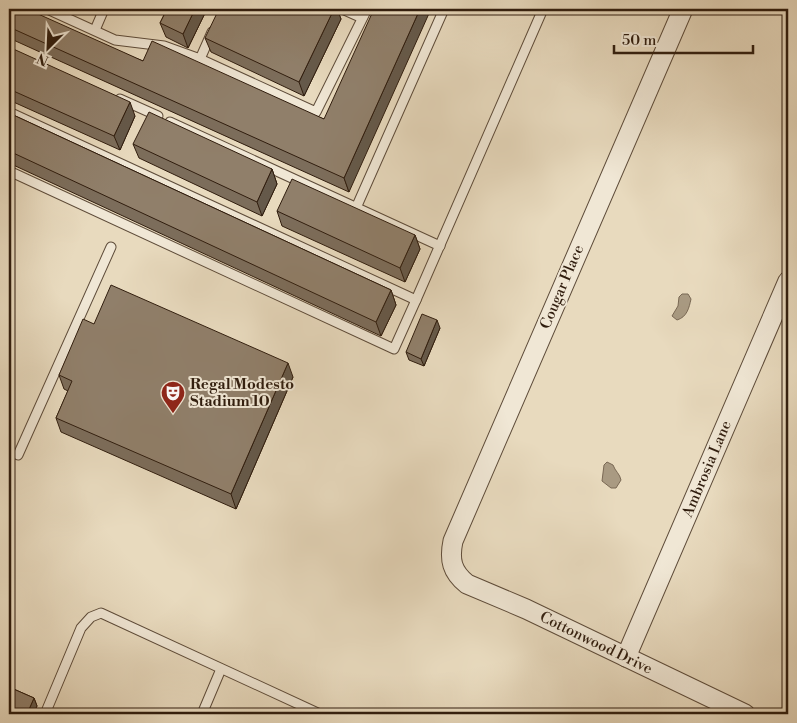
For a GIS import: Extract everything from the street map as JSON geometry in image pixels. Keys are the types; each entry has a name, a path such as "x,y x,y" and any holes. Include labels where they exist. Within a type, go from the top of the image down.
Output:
{"street":[{"name":"Cougar Place","path":"452,568 450,555 453,541 683,9"},
{"name":"Ambrosia Lane","path":"626,658 788,281"},
{"name":"Cottonwood Drive","path":"452,568 459,578 467,584 526,609 744,714"}],"lane":[{"path":"47,9 115,40 164,46 200,59 316,112 367,9"},
{"path":"94,30 104,9"},
{"path":"342,9 362,18"},
{"path":"356,208 444,9"},
{"path":"9,171 394,348 543,9"},
{"path":"200,59 216,26"},
{"path":"116,97 440,246"},
{"path":"9,112 416,300"},
{"path":"18,455 111,247"},
{"path":"45,714 81,628 91,617 101,613 320,714"},
{"path":"202,714 221,669"}],"shaded area":[{"path":"682,294 688,294 691,299 685,314 677,320 672,316"},
{"path":"607,462 613,465 621,480 616,488 611,488 602,481 604,465"}],"building":[{"path":"9,9 27,9 143,61 152,41 324,119 374,9 420,9 344,178 9,27"},
{"path":"167,9 195,9 183,34 160,23"},
{"path":"219,9 334,9 299,82 205,38"},
{"path":"9,47 130,102 114,136 9,89"},
{"path":"149,112 272,169 257,202 133,144"},
{"path":"9,113 391,290 376,322 9,151"},
{"path":"292,179 415,235 400,268 277,211"},
{"name":"Regal Modesto Stadium 10","path":"111,285 288,363 231,494 56,418 72,381 59,375 83,319 94,324"},
{"path":"422,314 437,320 421,359 406,352"},
{"path":"9,687 34,698 27,714 21,714 9,709"}],"place":[{"name":"Regal Modesto Stadium 10","path":"173,414"}]}
